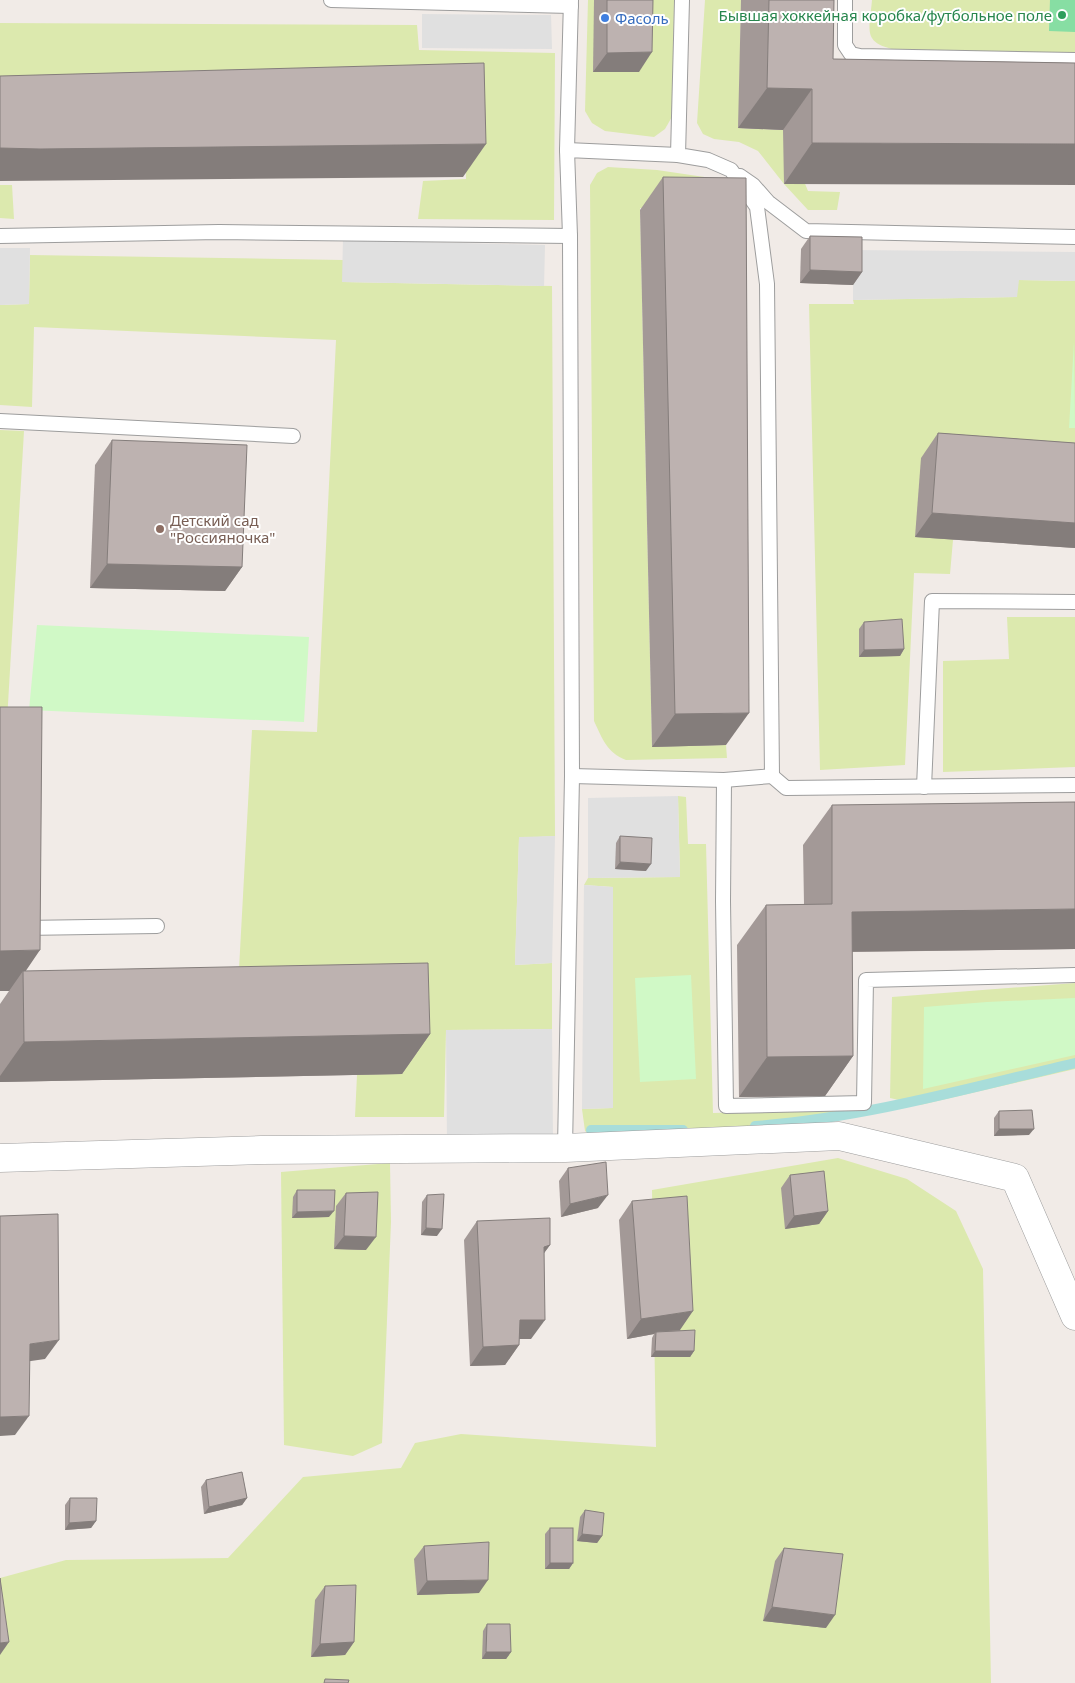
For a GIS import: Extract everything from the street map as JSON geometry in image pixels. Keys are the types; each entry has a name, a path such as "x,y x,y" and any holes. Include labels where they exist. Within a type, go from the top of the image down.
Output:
{"street":[{"path":"0,1158 261,1150 565,1148 839,1136 1015,1178 1075,1316"}],"lane":[{"path":"331,0 571,3 567,150 570,236 572,776 565,1148"},
{"path":"678,155 682,0"},
{"path":"845,0 844,45 851,54 860,56 1075,60"},
{"path":"567,150 678,155 708,160 731,170 753,185 768,202 806,231 1075,237"},
{"path":"731,170 757,207 767,284 772,776"},
{"path":"0,236 219,232 262,234 570,236"},
{"path":"0,421 293,436"},
{"path":"924,787 932,601 1075,602"},
{"path":"572,776 724,780 772,776 786,788 1075,785"},
{"path":"724,780 722,901 726,1106 864,1103 866,980 1075,975"},
{"path":"18,919 18,929 157,926"}],"green space":[{"path":"588,0 674,0 673,115 665,129 654,137 605,131 592,123 585,111"},
{"path":"705,0 741,0 739,128 783,130 808,191 840,192 837,210 808,210 758,151 739,142 714,139 703,134 697,123"},
{"path":"872,0 1075,0 1075,55 900,51 888,48 879,44 871,35"},
{"name":"Бывшая хоккейная коробка/футбольное поле","path":"1050,0 1075,0 1075,32 1049,31"},
{"path":"0,23 417,25 419,50 555,53 554,220 418,219 423,181 466,179 464,94 0,106"},
{"path":"608,167 657,170 718,179 723,211 640,208 652,746 726,745 727,758 626,760 610,749 594,721 590,185 597,173"},
{"path":"0,185 12,185 14,219 0,218"},
{"path":"30,255 343,260 343,282 552,286 555,836 519,838 515,965 552,963 552,1029 446,1030 444,1117 355,1117 357,1075 237,1006 252,730 317,732 336,340 34,327 32,407 0,405 0,305 29,304"},
{"path":"1018,280 1075,281 1075,469 953,540 950,574 914,573 905,765 820,770 809,304 854,304 853,300 1016,297"},
{"path":"1074,342 1075,428 1069,428"},
{"path":"0,430 24,431 7,721 0,721"},
{"path":"1007,617 1075,617 1075,767 943,772 943,661 1009,659"},
{"path":"37,625 309,637 304,722 29,710"},
{"path":"678,796 686,797 688,844 706,844 713,1113 851,1109 801,1129 595,1139 585,1131 582,1109 612,1108 613,887 584,885 588,878 680,877"},
{"path":"691,975 696,1079 640,1082 635,978"},
{"path":"1075,983 1075,1069 920,1105 890,1098 892,997"},
{"path":"1075,998 1075,1055 923,1089 924,1007"},
{"path":"838,1158 907,1179 956,1211 983,1269 991,1683 0,1683 0,1578 66,1560 228,1558 303,1477 401,1468 415,1443 461,1434 656,1447 652,1190"},
{"path":"390,1163 391,1222 382,1443 353,1456 284,1445 281,1172"}],"shaded area":[{"path":"422,14 551,15 552,49 422,48"},
{"path":"343,240 545,245 544,286 342,282"},
{"path":"0,248 30,248 29,304 0,305"},
{"path":"853,250 1075,252 1075,281 1019,280 1017,297 853,300"},
{"path":"678,796 680,877 588,878 588,798"},
{"path":"555,836 552,963 515,965 519,837"},
{"path":"584,885 613,887 613,1108 582,1109"},
{"path":"552,1029 553,1141 447,1138 446,1030"}],"building":[{"path":"607,0 653,0 652,52 607,53"},
{"path":"769,0 834,0 833,59 1075,63 1075,144 812,143 812,89 767,88"},
{"path":"484,63 486,144 0,148 0,76"},
{"path":"663,177 746,178 749,713 675,714"},
{"path":"810,236 862,237 862,272 810,270"},
{"path":"938,433 1075,443 1075,523 932,513"},
{"name":"Детский сад \"Россияночка\"","path":"112,440 247,445 242,567 107,564"},
{"path":"902,619 904,649 864,650 864,622"},
{"path":"0,707 42,707 40,950 0,951"},
{"path":"1075,802 1075,909 852,912 853,1056 767,1057 766,905 832,904 832,805"},
{"path":"620,836 652,838 651,864 620,862"},
{"path":"428,963 430,1034 24,1042 23,971"},
{"path":"1032,1110 1034,1129 999,1129 999,1111"},
{"path":"606,1162 608,1195 570,1204 568,1168"},
{"path":"824,1171 828,1211 794,1216 790,1175"},
{"path":"297,1190 335,1190 334,1211 297,1212"},
{"path":"378,1192 376,1237 344,1236 346,1193"},
{"path":"444,1194 442,1229 426,1228 427,1195"},
{"path":"687,1196 693,1311 641,1319 632,1201"},
{"path":"58,1214 59,1340 30,1344 29,1416 0,1417 0,1216"},
{"path":"550,1218 550,1245 544,1247 545,1320 520,1320 519,1345 483,1347 477,1221"},
{"path":"695,1330 694,1351 655,1351 656,1332"},
{"path":"242,1472 247,1498 209,1507 206,1480"},
{"path":"70,1498 97,1498 96,1521 69,1523"},
{"path":"585,1510 604,1513 602,1536 582,1534"},
{"path":"550,1528 573,1528 573,1563 550,1563"},
{"path":"489,1542 488,1580 427,1581 424,1546"},
{"path":"784,1548 843,1554 835,1615 772,1607"},
{"path":"0,1578 9,1642 0,1643"},
{"path":"356,1585 354,1642 320,1644 325,1586"},
{"path":"487,1624 510,1624 511,1652 486,1652"},
{"path":"325,1679 349,1680 348,1683 324,1683"}],"waterway":[{"path":"755,1126 795,1122 876,1109 1075,1063"},
{"path":"591,1130 683,1130"}],"place":[{"name":"Бывшая хоккейная коробка/футбольное поле","path":"1062,15"},
{"name":"Фасоль","path":"605,18"},
{"name":"Детский сад \"Россияночка\"","path":"160,529"}]}
